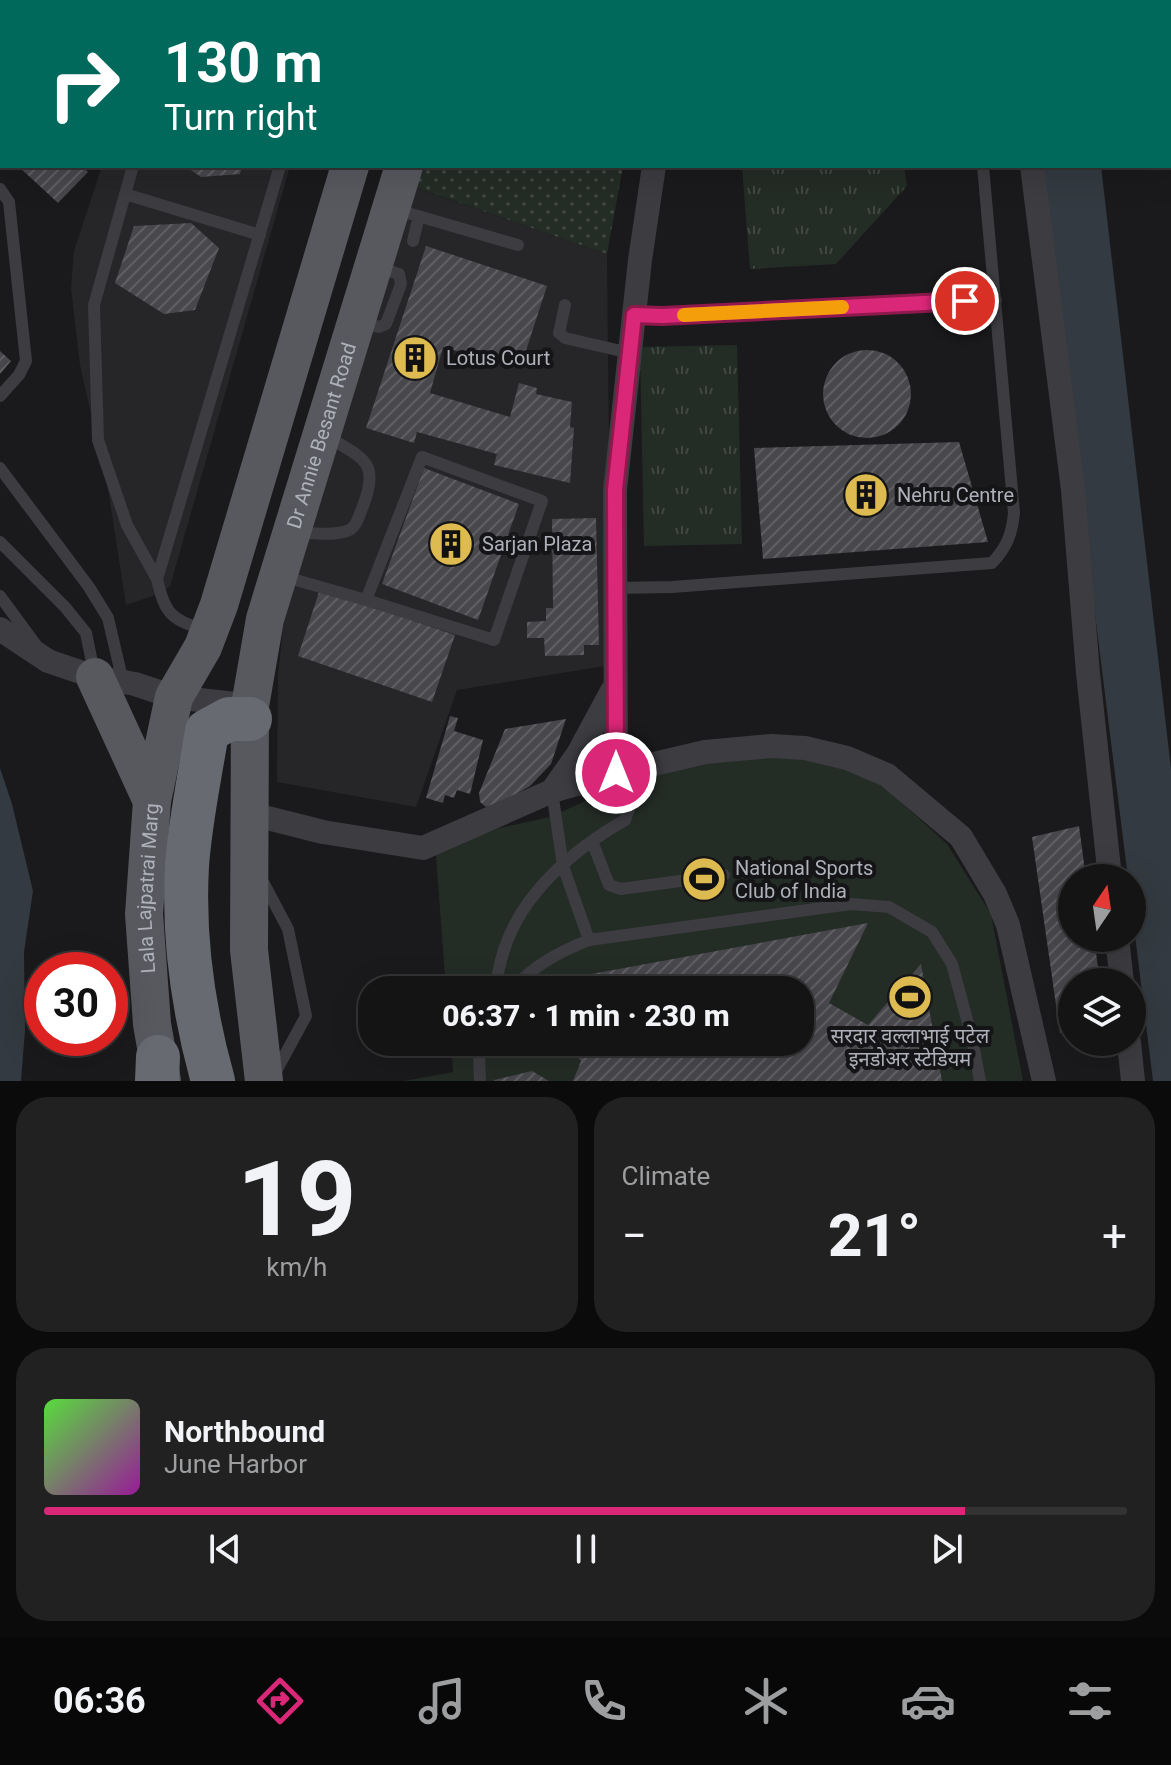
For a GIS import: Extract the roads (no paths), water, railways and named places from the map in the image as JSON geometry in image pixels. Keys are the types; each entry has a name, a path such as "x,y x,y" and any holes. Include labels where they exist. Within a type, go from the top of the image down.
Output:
{"highway":[{"path":"213,1081 196,1006 188,930 187,868 207,731 229,719 250,713"}],"main road":[{"path":"174,697 210,631 349,168"},
{"name":"Dr Annie Besant Road","path":"250,713 265,619 356,322 374,266 405,212 404,168"},
{"path":"109,680 152,801"},
{"name":"Lala Lajpatrai Marg","path":"159,1073 147,978 144,914 152,801 174,697"},
{"path":"250,713 249,950 264,1081"}],"street":[{"path":"616,773 615,490 654,168"},
{"path":"1032,168 1073,490 1108,864"},
{"path":"0,629 48,661 174,697 250,713"},
{"path":"552,791 578,754 615,684"},
{"path":"248,813 323,832 423,848 552,791 705,752 771,746 805,748 847,758 887,775 961,837 995,894 1008,925 1044,1081"},
{"path":"1130,1056 1133,1081"}],"lane":[{"path":"132,168 94,305 98,440 127,525 157,579 161,600 179,622 210,631"},
{"path":"157,579 279,168"},
{"path":"615,588 672,587 992,563 1009,540 1014,513 983,168"},
{"path":"0,189 9,202 26,361 19,375 0,396"},
{"path":"125,194 260,235"},
{"path":"405,212 413,241"},
{"path":"405,212 518,245"},
{"path":"634,315 996,300"},
{"path":"565,305 559,333 565,338 630,353"},
{"path":"292,532 349,531 357,522 369,489 371,475 364,462 322,434"},
{"path":"279,575 494,640 542,501 422,457 366,600"},
{"path":"0,468 89,587 108,618 109,680"},
{"path":"0,542 65,607 86,633 109,680"},
{"path":"0,596 48,661"},
{"path":"497,976 504,949 518,917 541,885 592,841 625,820 630,806 616,773"},
{"path":"552,791 563,866 589,940"},
{"path":"592,841 609,885 621,889 724,875"},
{"path":"249,853 288,929 306,1016 270,1081"},
{"path":"526,976 553,955 589,940 851,904 889,907 932,932 952,964 980,1081"},
{"path":"479,1056 480,1081"}],"place":[{"name":"Lotus Court","path":"415,358"},
{"name":"Nehru Centre","path":"866,495"},
{"name":"Sarjan Plaza","path":"451,544"},
{"name":"National Sports Club of India","path":"704,879"},
{"name":"सरदार वल्लाभाई पटेल इनडोअर स्टेडियम","path":"910,997"}]}
